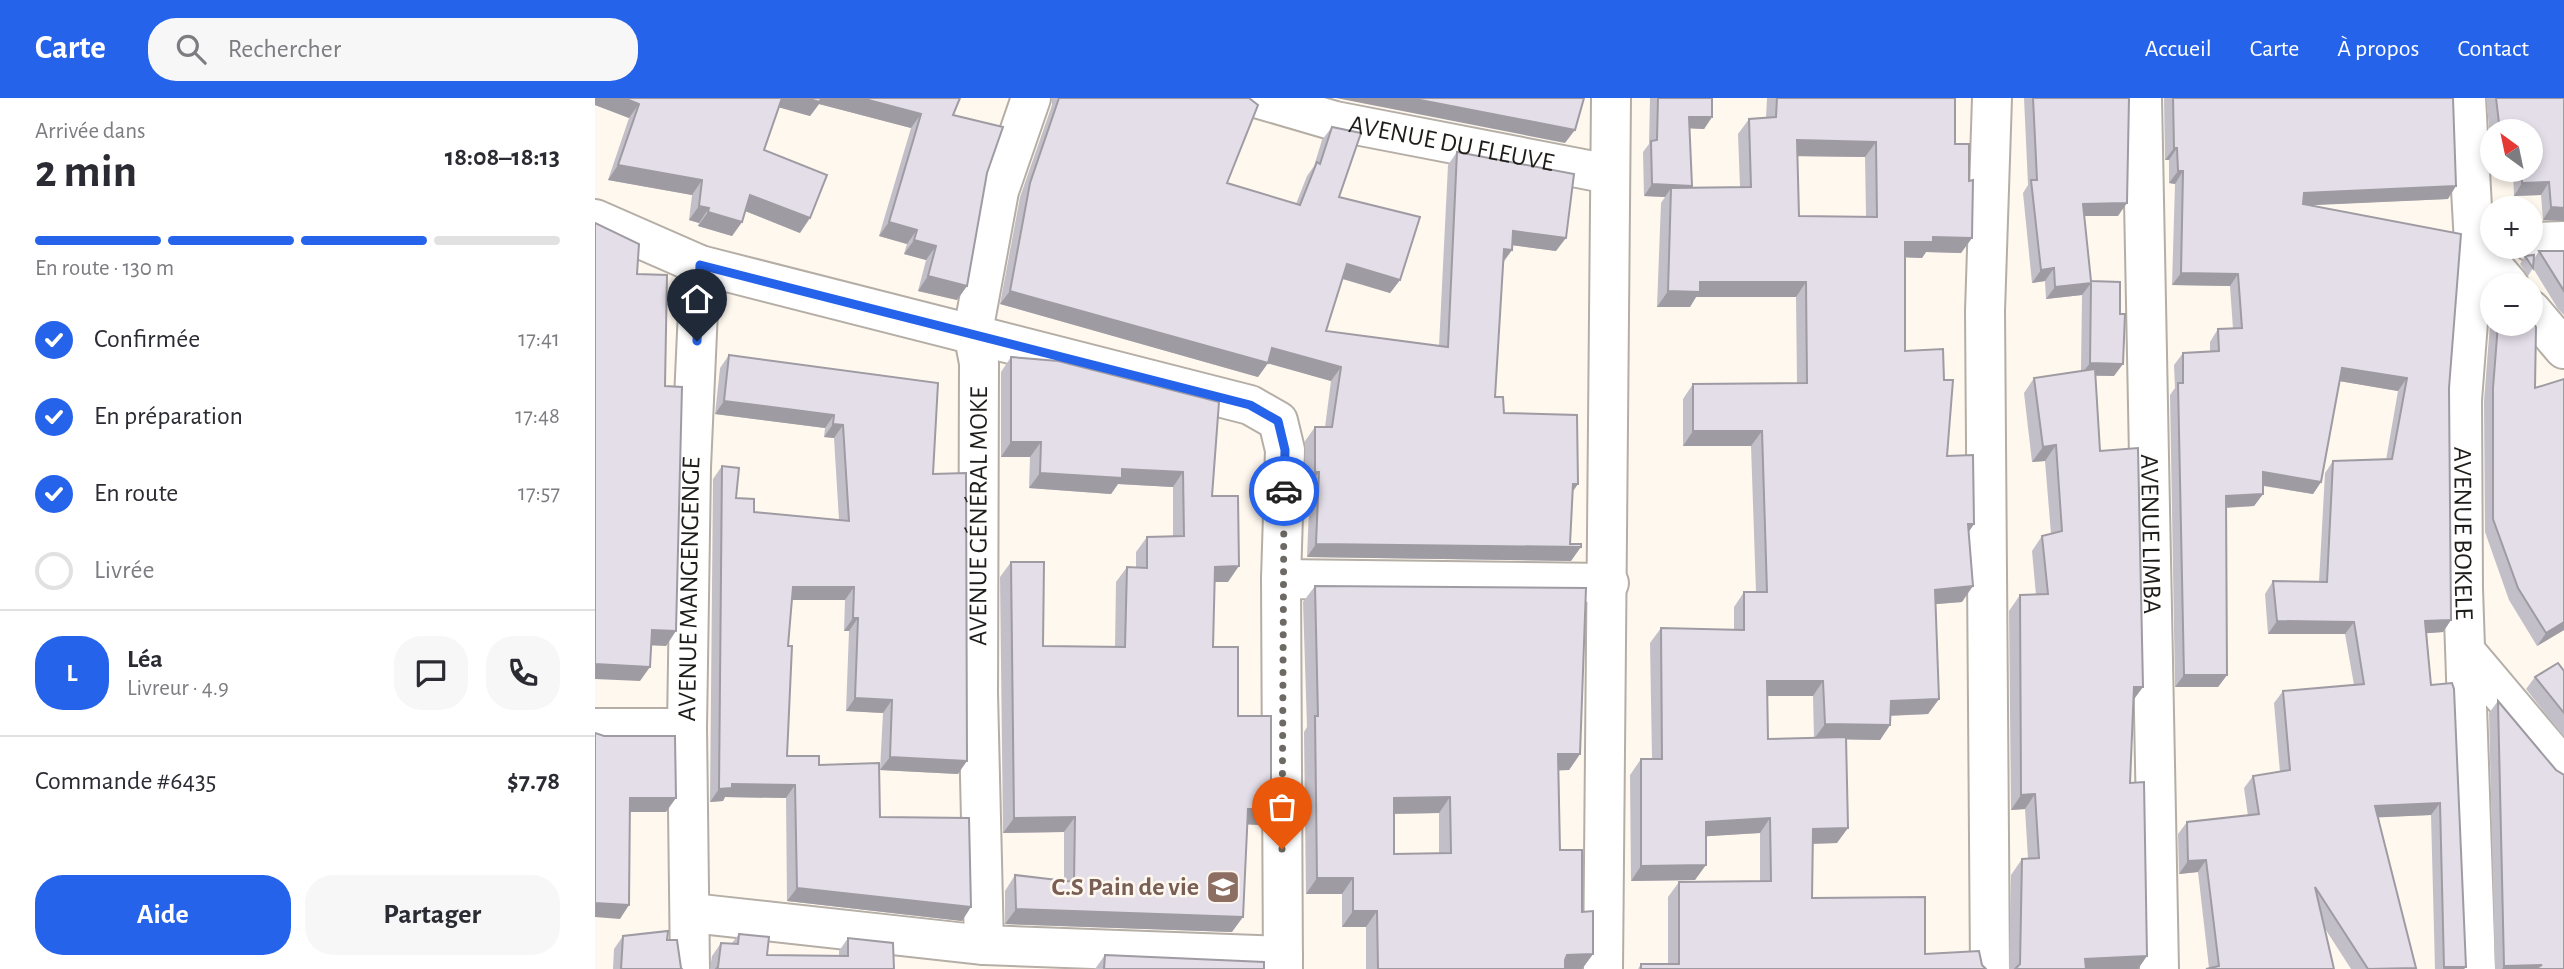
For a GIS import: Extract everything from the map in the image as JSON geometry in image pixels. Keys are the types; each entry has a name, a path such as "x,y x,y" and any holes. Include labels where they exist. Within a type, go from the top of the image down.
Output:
{"street":[{"name":"AVENUE GÉNÉRAL MOKE","path":"984,945 978,693 979,363 972,332 999,191 1031,98"},
{"name":"AVENUE DU FLEUVE","path":"1256,98 1335,121 1609,174"},
{"path":"1603,969 1609,583 1611,98"},
{"path":"1990,969 1985,311 1992,98"},
{"name":"AVENUE LIMBA","path":"2142,98 2159,969"},
{"name":"AVENUE BOKELE","path":"2466,98 2480,218"},
{"path":"595,219 700,265 972,332 1250,405 1278,421 1285,450 1281,579 1283,963 984,945 692,913"},
{"path":"2543,242 2564,241"},
{"name":"AVENUE BOKELE","path":"2476,969 2466,652 2462,400 2481,259"},
{"name":"AVENUE MANGENGENGE","path":"691,969 687,728 691,467 700,265"},
{"path":"2543,324 2564,349"},
{"path":"1281,579 1609,583"},
{"path":"2466,652 2564,768"},
{"path":"595,728 687,728"}],"building":[{"path":"624,98 782,98 764,150 827,175 810,218 750,195 742,222 708,212 709,208 699,206 702,180 618,165 639,104"},
{"path":"805,98 821,98 820,102"},
{"path":"861,98 960,98 953,115 1003,127 987,173 967,286 928,276 936,246 914,240 917,230 889,222 921,114"},
{"path":"1059,98 1249,98 1258,105 1227,183 1300,205 1317,162 1320,164 1332,127 1361,133 1339,197 1420,217 1400,280 1347,264 1326,331 1448,347 1457,152 1574,174 1566,238 1513,231 1512,250 1504,249 1495,397 1503,397 1504,413 1577,415 1578,484 1573,484 1570,544 1581,544 1581,547 1316,544 1319,472 1315,472 1315,427 1332,427 1341,367 1272,348 1268,363 1010,291 1030,183"},
{"path":"1410,98 1584,98 1575,130"},
{"path":"1658,98 1712,98 1712,117 1689,117 1692,186 1652,184 1651,141 1657,140"},
{"path":"1777,98 1955,98 1955,144 1969,144 1969,181 1973,180 1972,238 1933,237 1933,242 1905,242 1905,351 1943,349 1944,380 1953,380 1947,456 1973,455 1974,524 1968,524 1973,586 1935,590 1939,699 1891,701 1890,725 1825,724 1823,681 1767,681 1768,739 1846,737 1848,828 1813,829 1812,898 1925,897 1925,954 1979,951 1982,965 1986,969 1641,969 1641,964 1679,964 1679,882 1771,881 1770,818 1706,822 1706,865 1641,866 1641,759 1662,759 1661,628 1744,630 1744,592 1767,592 1762,431 1693,431 1693,384 1807,383 1806,282 1700,282 1700,292 1668,291 1671,188 1751,187 1749,119 1776,117","holes":["1797,140 1876,142 1877,217 1799,216"]},
{"path":"2033,98 2129,98 2127,203 2083,204 2091,281 2120,282 2120,314 2125,314 2123,364 2090,363 2091,283 2055,287 2054,268 2041,270 2031,180 2037,180"},
{"path":"2173,98 2453,98 2456,186 2304,193 2303,204 2461,234 2449,388 2451,620 2425,621 2431,685 2452,683 2454,689 2466,967 2444,967 2440,803 2375,806 2416,968 2368,969 2315,887 2334,969 2206,969 2219,966 2206,860 2188,861 2187,822 2259,814 2253,776 2290,770 2283,691 2364,684 2354,622 2277,621 2273,581 2327,582 2333,461 2392,459 2407,378 2342,368 2321,482 2263,472 2263,494 2226,496 2227,675 2184,675 2178,383 2183,383 2183,353 2219,351 2218,329 2242,328 2238,274 2181,273 2183,171 2178,171 2177,148 2174,148"},
{"path":"2496,98 2564,98 2564,208 2551,207 2549,182 2522,183 2543,182 2543,119 2499,119"},
{"path":"595,223 639,244 637,274 667,275 665,386 682,387 676,631 652,630 650,667 595,664"},
{"path":"2543,251 2564,251 2564,291 2543,257"},
{"path":"2497,336 2536,336 2535,388 2564,379 2564,622 2546,633 2518,588 2493,519 2493,388"},
{"path":"729,355 938,383 933,474 966,473 967,761 890,757 892,700 855,698 858,618 853,618 854,587 793,587 788,646 792,646 787,756 819,756 819,765 879,763 880,817 969,818 971,907 797,888 795,785 732,784 732,788 719,789 722,466 739,468 736,498 754,499 754,512 849,521 843,425 833,424 834,415 724,401"},
{"path":"1011,357 1058,361 1219,402 1212,496 1238,496 1239,566 1215,567 1213,647 1238,647 1238,716 1271,716 1271,809 1248,809 1243,917 1016,909 1015,875 1074,882 1075,817 1014,818 1011,562 1044,562 1043,646 1125,647 1127,567 1147,568 1147,537 1184,536 1183,472 1122,469 1122,478 1040,473 1041,442 1011,442"},
{"path":"2095,369 2100,451 2138,448 2143,687 2134,687 2130,783 2144,782 2147,956 2085,959 2086,969 2015,969 2020,964 2022,859 2039,858 2035,794 2021,795 2020,595 2048,594 2042,536 2062,531 2056,445 2043,447 2034,378"},
{"path":"1315,586 1586,588 1580,754 1558,754 1560,850 1582,850 1582,912 1593,911 1593,954 1567,955 1565,969 1378,969 1377,911 1353,911 1353,878 1317,878 1315,716 1318,716","holes":["1450,797 1451,853 1394,854 1394,798"]},
{"path":"2558,663 2564,671 2564,713 2535,677"},
{"path":"2498,701 2556,770 2564,775 2564,969 2535,969 2542,965 2504,966"},
{"path":"595,733 604,736 675,736 676,798 630,798 629,905 595,903"},
{"path":"668,931 667,940 677,940 682,969 621,969 623,936"},
{"path":"739,934 769,937 767,955 848,956 848,938 893,943 894,969 716,969 721,943 738,944"},
{"path":"1105,955 1264,962 1264,969 1104,969"}],"way so far":[{"path":"1282,849 1281,579 1284,491"}],"place":[{"name":"C.S Pain de vie","path":"1223,887"}],"route":[{"path":"697,341 700,265 972,332 1250,405 1278,421 1285,450 1284,491"}]}
